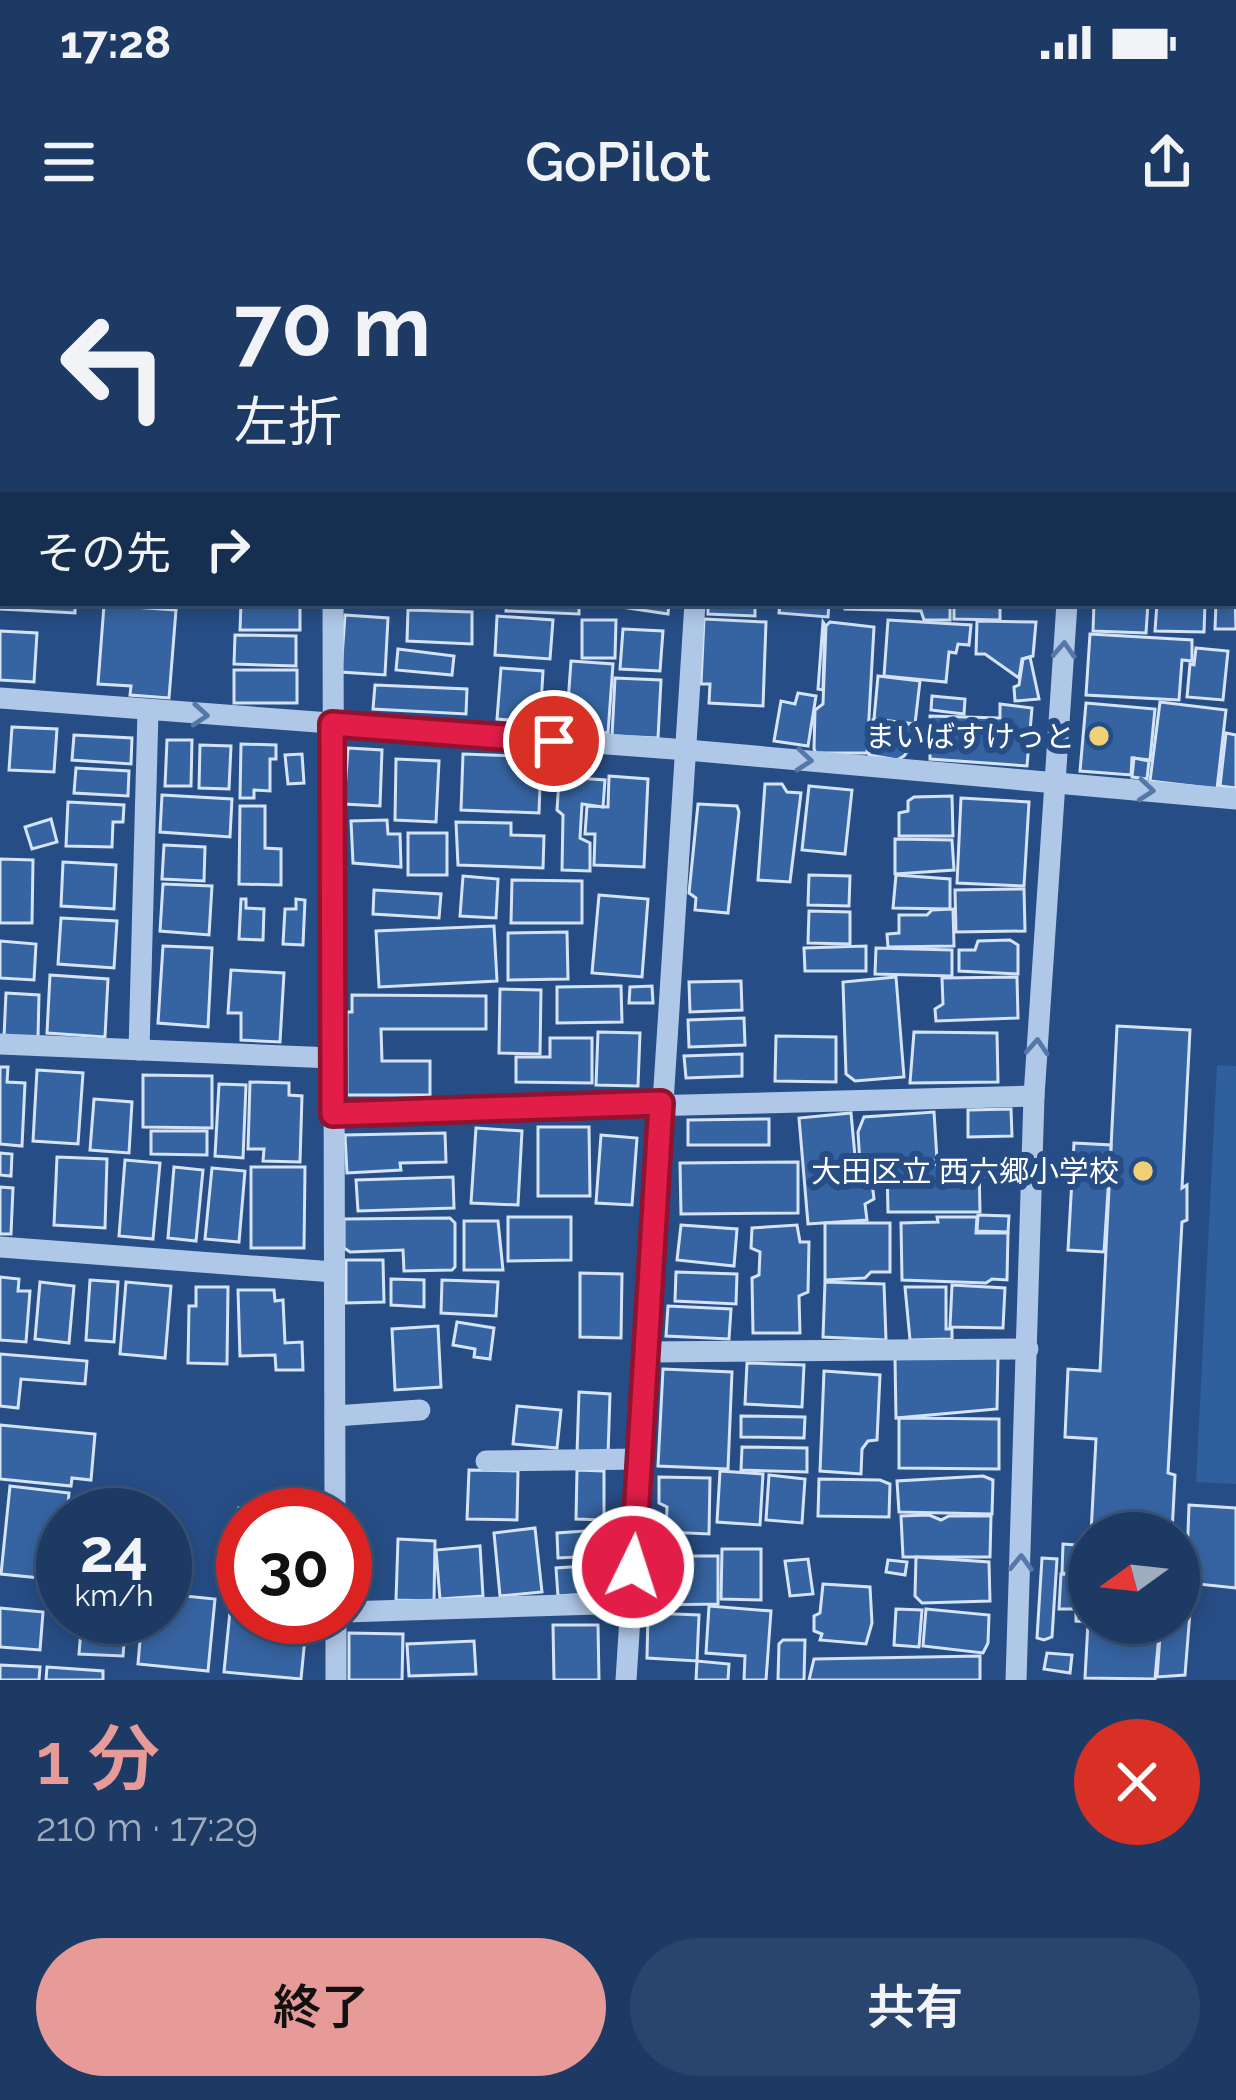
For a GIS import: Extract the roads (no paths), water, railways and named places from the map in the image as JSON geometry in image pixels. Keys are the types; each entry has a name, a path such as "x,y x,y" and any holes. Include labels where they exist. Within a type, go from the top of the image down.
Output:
{"street":[{"path":"331,1488 324,1445 335,1416 333,606"},
{"path":"626,1680 695,606"},
{"path":"1016,1680 1034,1096 1066,606"},
{"path":"0,698 1236,799"},
{"path":"139,1050 148,711"},
{"path":"0,1044 333,1058"},
{"path":"333,1114 1034,1096"},
{"path":"0,1247 334,1272"},
{"path":"647,1352 1028,1348"},
{"path":"335,1416 419,1409"},
{"path":"486,1461 640,1459"},
{"path":"372,1611 630,1604"},
{"path":"336,1644 336,1680"}],"place":[{"name":"まいばすけっと","path":"1099,736"},
{"name":"大田区立 西六郷小学校","path":"1143,1171"}]}
